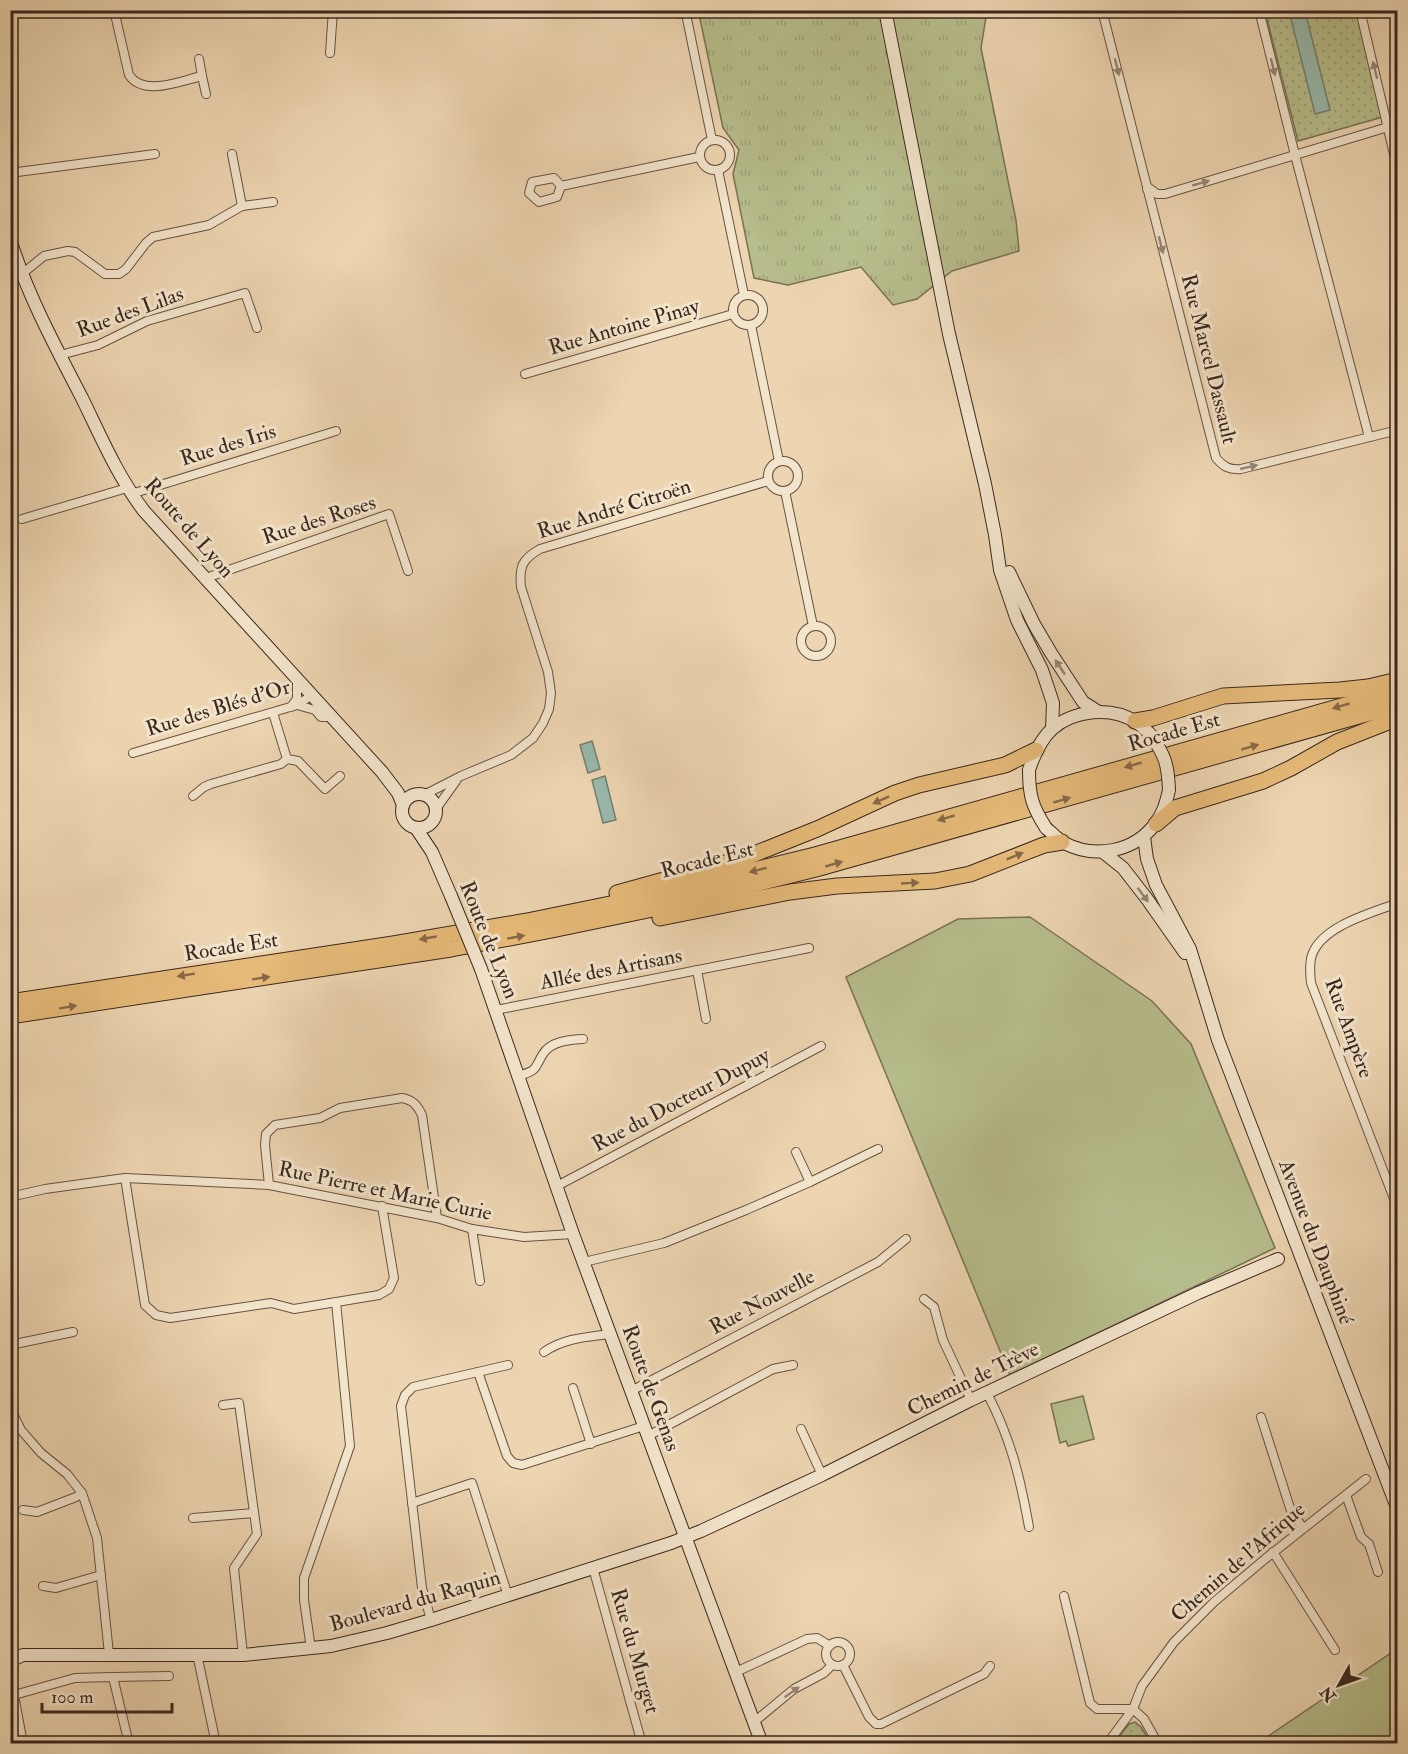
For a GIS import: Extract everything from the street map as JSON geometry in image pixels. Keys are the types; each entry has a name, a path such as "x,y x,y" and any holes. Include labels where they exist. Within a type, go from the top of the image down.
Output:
{"highway":[{"path":"1135,721 1153,718 1223,696 1340,690 1368,687 1398,680"},
{"name":"Rocade Est","path":"10,1002 381,946 527,921 654,895 815,855 1398,690"},
{"name":"Rocade Est","path":"10,1016 451,949 648,910 816,869 1398,705"},
{"path":"1156,824 1176,808 1263,782 1337,742 1398,718"},
{"path":"527,921 538,911 604,896 747,857 919,784 1005,765 1036,750"},
{"path":"552,930 562,936 790,891 935,881 970,874 1044,844 1062,842"}],"street":[{"path":"114,10 129,75 133,81 139,85 162,86 202,76"},
{"path":"330,53 333,10"},
{"path":"672,10 680,15 689,12 712,140"},
{"path":"885,10 948,334 985,484 1000,570 1013,610 1042,670 1053,703 1052,729"},
{"name":"Rue Marcel Dassault","path":"1102,10 1216,458 1223,466 1232,470 1241,470 1398,430"},
{"path":"1259,10 1369,437"},
{"path":"1360,10 1398,171"},
{"path":"199,59 206,94"},
{"path":"1147,189 1157,194 1165,194 1398,124"},
{"path":"712,140 724,143 730,151 727,165 718,170 708,169 699,157 705,143 712,140"},
{"path":"10,173 155,154"},
{"path":"232,154 242,206"},
{"path":"561,186 699,157"},
{"path":"718,170 744,295"},
{"path":"22,274 44,256 68,251 75,252 105,274 119,274 153,237 209,225 242,206 273,202"},
{"name":"Route de Lyon","path":"10,239 22,274 60,355 129,491 144,511 382,772 398,793 403,805"},
{"name":"Rue des Lilas","path":"60,355 98,345 147,321 245,293 256,328"},
{"path":"744,295 757,297 763,305 762,318 755,324 741,324 733,314 735,302 744,295"},
{"name":"Rue Antoine Pinay","path":"525,374 733,314"},
{"path":"751,325 778,461"},
{"name":"Rue des Iris","path":"22,519 129,491 336,431"},
{"path":"778,461 788,462 798,473 792,489 785,491 773,488 768,481 768,471 778,461"},
{"name":"Rue André Citroën","path":"420,795 511,755 536,734 543,723 549,709 551,693 548,672 521,587 520,573 524,562 531,554 540,549 768,481"},
{"path":"785,491 813,626"},
{"name":"Rue des Roses","path":"206,578 388,514 408,571"},
{"path":"995,535 1013,583 1034,624 1083,702 1097,711"},
{"path":"297,678 297,699 294,706 315,710 321,717 332,717"},
{"name":"Rue des Blés d'Or","path":"133,753 273,713 294,706 312,695"},
{"path":"1097,711 1117,714 1135,721 1150,734 1162,751 1168,770 1169,790 1165,808 1156,824 1144,837 1125,848 1103,852 1082,850 1062,842 1046,828 1035,811 1029,790 1029,770 1036,750 1052,729 1073,716 1097,711"},
{"path":"273,713 287,759"},
{"path":"287,759 298,761 326,789 340,776"},
{"path":"193,796 204,787 281,764 287,759"},
{"name":"Route de Lyon","path":"382,772 420,795"},
{"name":"Rue André Citroën","path":"436,808 460,776"},
{"path":"420,795 432,800 436,814 427,827 416,828 404,819 402,810 409,798 420,795"},
{"name":"Route de Lyon","path":"432,852 433,821"},
{"name":"Route de Lyon","path":"416,828 432,852 451,896 508,1043"},
{"name":"Avenue du Dauphiné","path":"1144,837 1147,859 1156,885 1190,949 1218,1040 1398,1510"},
{"name":"Avenue du Dauphiné","path":"1103,852 1123,868 1147,899 1185,953 1202,986"},
{"name":"Rue Ampère","path":"1398,903 1331,932 1317,945 1311,958 1310,968 1311,983 1398,1209"},
{"name":"Allée des Artisans","path":"496,1010 809,948"},
{"name":"Allée des Artisans","path":"697,970 706,1019"},
{"path":"519,1076 533,1071 548,1048 564,1040 583,1039"},
{"name":"Route de Genas","path":"508,1043 573,1233 762,1743"},
{"name":"Rue du Docteur Dupuy","path":"557,1186 821,1046"},
{"path":"269,1185 266,1134 275,1125 320,1118 340,1108 402,1098 416,1104 422,1115 436,1218"},
{"path":"584,1262 664,1243 810,1182 878,1149"},
{"path":"796,1152 810,1182"},
{"path":"125,1178 145,1305 156,1315 170,1318 271,1303 294,1309 379,1295 389,1289 394,1278 382,1206"},
{"name":"Rue Pierre et Marie Curie","path":"10,1197 45,1189 125,1178 269,1185 382,1206 472,1229 525,1238 573,1233"},
{"path":"472,1229 480,1281"},
{"name":"Rue Nouvelle","path":"631,1391 878,1262 906,1239"},
{"name":"Chemin de Trève","path":"686,1537 822,1475 971,1400 1190,1297 1278,1259"},
{"path":"924,1299 934,1307 943,1340 971,1400"},
{"path":"311,1649 304,1600 304,1578 350,1446 336,1302"},
{"path":"10,1345 73,1332"},
{"path":"544,1352 554,1345 575,1338 610,1334"},
{"path":"431,1620 422,1588 401,1406 405,1395 413,1387 508,1365"},
{"path":"478,1372 507,1456 513,1463 522,1465 591,1444 646,1431 773,1369 793,1365"},
{"path":"573,1388 591,1444"},
{"path":"987,1393 1010,1441 1029,1527"},
{"path":"223,1405 239,1402 257,1534 234,1568 243,1655"},
{"path":"11,1410 14,1427 21,1430 82,1493 98,1538 109,1654"},
{"path":"1261,1417 1291,1511 1303,1528"},
{"path":"801,1429 822,1475"},
{"name":"Chemin de l'Afrique","path":"1107,1743 1133,1708 1142,1686 1174,1642 1214,1602 1366,1479"},
{"path":"412,1503 472,1483 508,1596"},
{"path":"23,1510 37,1512 82,1493"},
{"path":"1346,1495 1361,1538 1369,1544 1378,1572"},
{"path":"194,1518 254,1513"},
{"name":"Boulevard du Raquin","path":"10,1661 23,1655 39,1654 243,1655 311,1649 387,1633 431,1620 686,1537"},
{"path":"1273,1552 1335,1650"},
{"name":"Rue du Murget","path":"593,1568 642,1743"},
{"path":"43,1586 56,1588 101,1575"},
{"path":"1064,1596 1090,1703 1097,1709 1133,1708 1144,1719 1158,1743"},
{"path":"736,1672 807,1639 818,1638 830,1646"},
{"path":"754,1722 794,1689 824,1674 832,1665 843,1665 849,1660 849,1648 840,1642 832,1643 826,1651 827,1658 832,1665"},
{"name":"Boulevard du Raquin","path":"10,1669 39,1654"},
{"path":"197,1654 216,1743"},
{"path":"843,1665 869,1717 876,1724 881,1724 984,1674 990,1666"},
{"path":"23,1743 14,1695 75,1678 169,1676"},
{"path":"113,1677 129,1743"}],"green space":[{"path":"703,10 987,11 981,48 1016,220 1019,251 952,271 917,299 893,305 861,267 788,285 754,278 733,174 739,150 723,128 700,19"},
{"path":"1265,11 1356,11 1383,117 1298,141"},
{"path":"1030,917 1152,1001 1191,1044 1275,1248 1010,1375 846,977 958,919"},
{"path":"1083,1396 1094,1439 1068,1446 1066,1441 1060,1443 1051,1404"},
{"path":"1397,1649 1397,1743 1258,1743"},
{"path":"1135,1722 1151,1743 1114,1743 1129,1724"}],"shaded area":[{"path":"1289,11 1305,11 1330,110 1315,114"},
{"path":"592,741 600,769 588,773 580,745"},
{"path":"605,776 616,820 603,823 592,780"}]}
